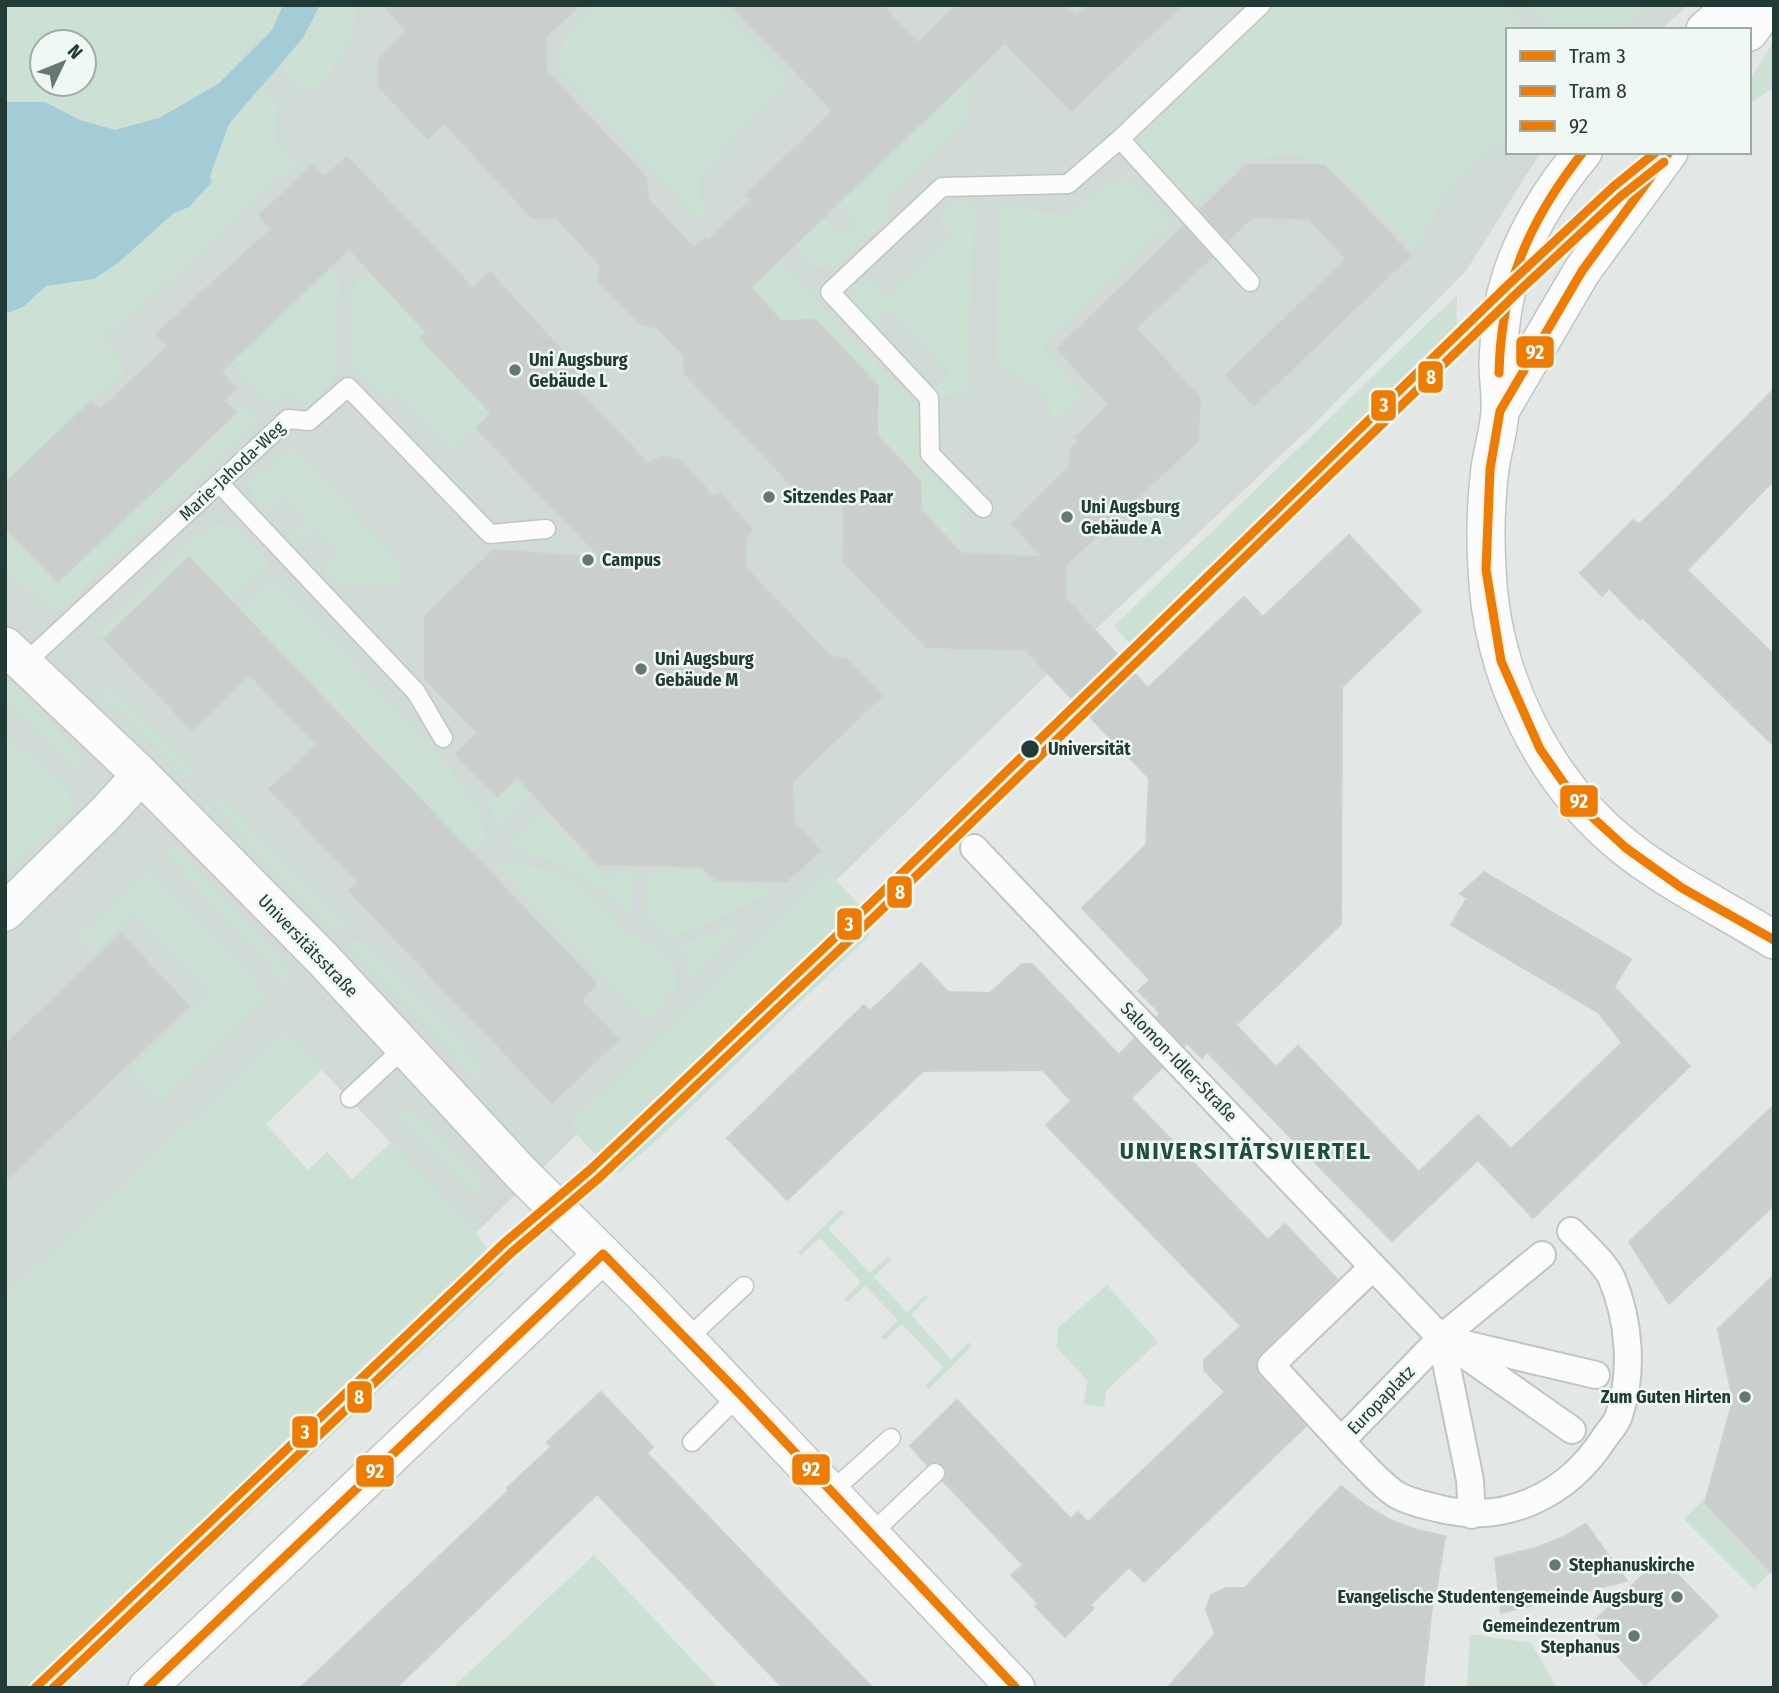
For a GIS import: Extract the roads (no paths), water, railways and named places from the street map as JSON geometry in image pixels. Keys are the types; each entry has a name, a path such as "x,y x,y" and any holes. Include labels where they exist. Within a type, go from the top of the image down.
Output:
{"street":[{"path":"1707,28 1734,5"},
{"path":"1751,29 1768,5"},
{"path":"1582,154 1545,206 1520,253 1506,292 1498,363 1500,411 1490,469 1486,570 1501,661 1540,749 1591,816 1626,848 1682,888 1774,940"},
{"path":"1500,411 1583,271 1668,154"},
{"name":"Universitätsstraße","path":"15,655 141,775 322,958 521,1173 603,1254"},
{"path":"5,912 141,775"},
{"name":"Salomon-Idler-Straße","path":"974,848 1441,1338"},
{"name":"Europaplatz","path":"1542,1255 1441,1338 1341,1441 1397,1495 1426,1506 1472,1515 1496,1513 1528,1505 1575,1475 1598,1449 1619,1416 1626,1382 1625,1320 1611,1276 1571,1230"},
{"path":"147,1688 603,1254 740,1394 1016,1688"},
{"path":"1341,1441 1271,1365 1373,1266"},
{"path":"1441,1338 1471,1480 1472,1515"},
{"path":"1441,1338 1596,1375"},
{"path":"1441,1338 1572,1430"}],"lane":[{"path":"983,508 930,454 929,398 830,292 942,187 1068,184 1120,139 1261,5"},
{"path":"1120,139 1250,282"},
{"name":"Marie-Jahoda-Weg","path":"15,655 219,483 288,419 309,421 348,387 490,534 546,529"},
{"path":"219,483 416,692 443,738"},
{"path":"350,1098 405,1047"},
{"path":"687,1339 744,1286"},
{"path":"692,1442 740,1394"},
{"path":"831,1492 891,1438"},
{"path":"871,1534 935,1473"}],"water":[{"path":"283,5 320,5 303,38 229,124 210,176 212,182 189,207 174,213 118,263 94,279 46,286 23,307 5,314 5,102 45,102 80,120 115,130 159,118 218,84 272,30"}],"tram line":[{"name":"3","path":"35,1688 504,1243 591,1169 867,907 1509,284 1613,187 1654,154"},
{"name":"8","path":"53,1688 512,1252 599,1178 875,916 1517,293 1621,196 1664,162"}],"place":[{"name":"Uni Augsburg Gebäude L","path":"515,370"},
{"name":"Sitzendes Paar","path":"769,497"},
{"name":"Uni Augsburg Gebäude A","path":"1067,517"},
{"name":"Campus","path":"588,560"},
{"name":"Uni Augsburg Gebäude M","path":"641,669"},
{"name":"Universität","path":"1030,749"},
{"name":"Zum Guten Hirten","path":"1745,1397"},
{"name":"Stephanuskirche","path":"1555,1565"},
{"name":"Evangelische Studentengemeinde Augsburg","path":"1677,1597"},
{"name":"Gemeindezentrum Stephanus","path":"1634,1636"}],"district":[{"name":"UNIVERSITÄTSVIERTEL","path":"1246,1151"}]}
